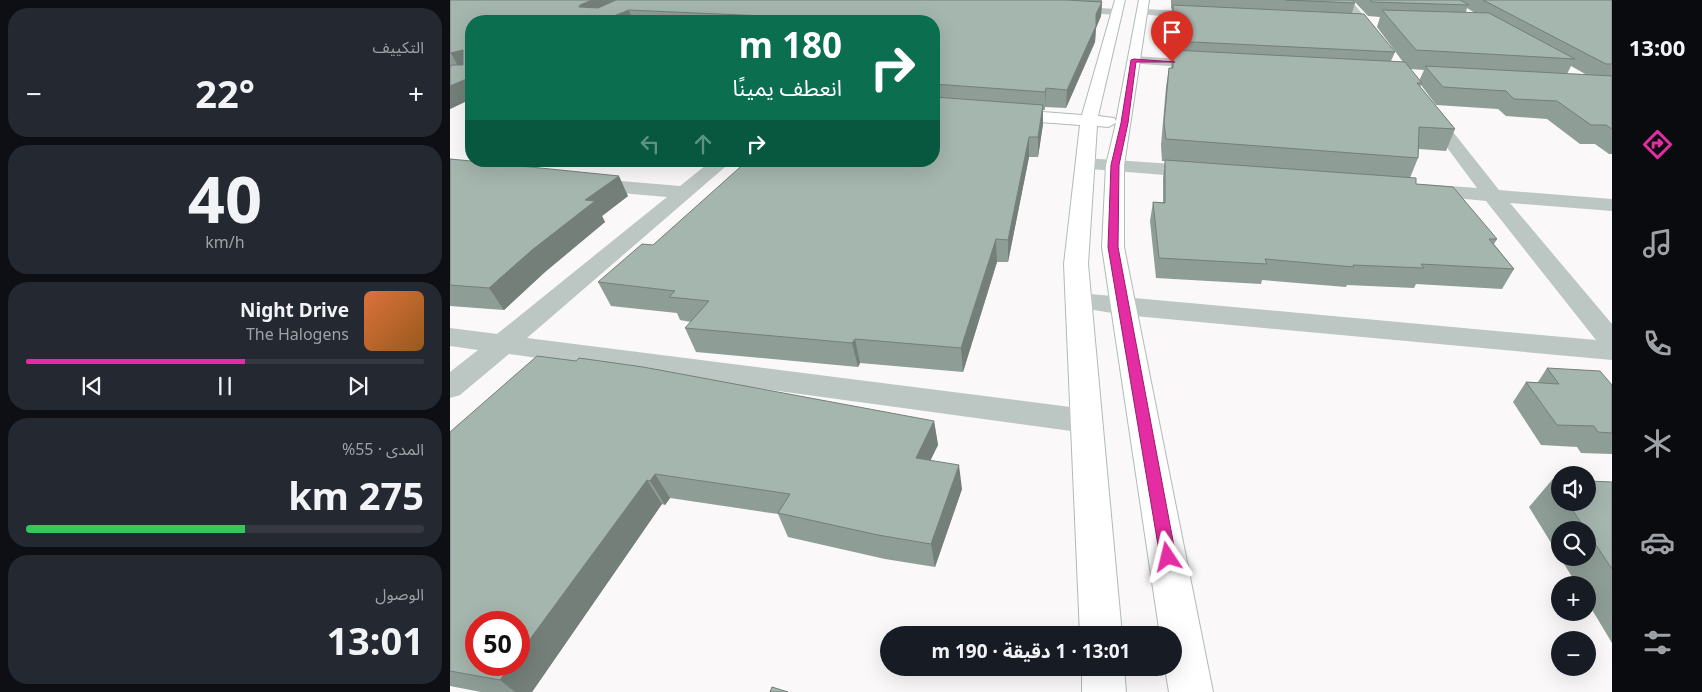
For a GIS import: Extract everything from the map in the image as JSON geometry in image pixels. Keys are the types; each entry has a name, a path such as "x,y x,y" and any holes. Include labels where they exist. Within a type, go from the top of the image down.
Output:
{"main road":[{"path":"1131,6 1134,60 1115,165 1113,247 1191,692"},
{"path":"1100,626 1076,264 1089,120 1131,6"},
{"path":"940,110 1124,123"},
{"path":"1103,676 1104,692"}],"street":[{"path":"1345,0 1364,22 1391,61"},
{"path":"1050,9 1131,6 1220,16"},
{"path":"1134,60 1223,65"},
{"path":"1419,100 1492,195 1612,342"},
{"path":"1085,164 1224,174"},
{"path":"450,388 716,167"},
{"path":"568,182 685,193"},
{"path":"1402,188 1612,205"},
{"path":"1079,301 1124,307 1612,351"},
{"path":"450,337 1086,421"}],"building":[{"path":"450,0 592,0 579,7 598,8 616,0 1066,0 1102,2 1096,14 1096,26 1067,90 1046,88 1045,92 940,84 940,15 742,15 629,10 616,15 465,15 465,80 450,86 450,66 463,65 463,50 450,53"},
{"path":"1285,0 1353,0 1355,3"},
{"path":"1370,0 1460,0 1469,5 1372,2"},
{"path":"1483,0 1612,0 1612,64 1606,64"},
{"path":"1173,5 1364,14 1395,52 1173,41"},
{"path":"1382,10 1489,13 1575,59 1416,50"},
{"path":"1173,50 1405,62 1422,83 1417,83 1455,129 1419,127 1418,158 1166,139 1164,123 1169,68 1173,68"},
{"path":"1425,66 1612,76 1612,129 1606,125 1591,125 1557,101 1514,99 1506,91 1443,87"},
{"path":"940,97 1043,105 1038,137 1029,137 1008,240 996,239 961,348 855,339 852,343 685,328 709,301 669,297 675,291 598,282 642,244 653,245 740,167 940,167"},
{"path":"450,159 465,161 465,167 530,167 619,176 585,200 595,201 532,250 489,288 450,285"},
{"path":"1165,160 1416,178 1416,184 1453,187 1497,239 1489,239 1514,269 1421,264 1424,268 1353,265 1354,267 1265,259 1267,264 1159,258 1153,202 1165,203"},
{"path":"537,356 576,361 579,358 643,367 934,421 916,458 959,465 931,544 878,535 778,513 790,494 655,474 650,481 647,480 530,639 530,611 465,611 465,674 450,671 450,432"},
{"path":"1547,368 1600,371 1612,385 1612,433 1598,432 1594,426 1557,425 1526,382 1559,384"},
{"path":"1596,481 1612,482 1612,569 1596,545 1596,521 1580,521 1573,511 1596,511"},
{"path":"478,676 503,676 500,680"},
{"path":"772,687 788,692 770,692"}],"route":[{"path":"1168,557 1113,247 1115,165 1134,60 1172,62"}]}
